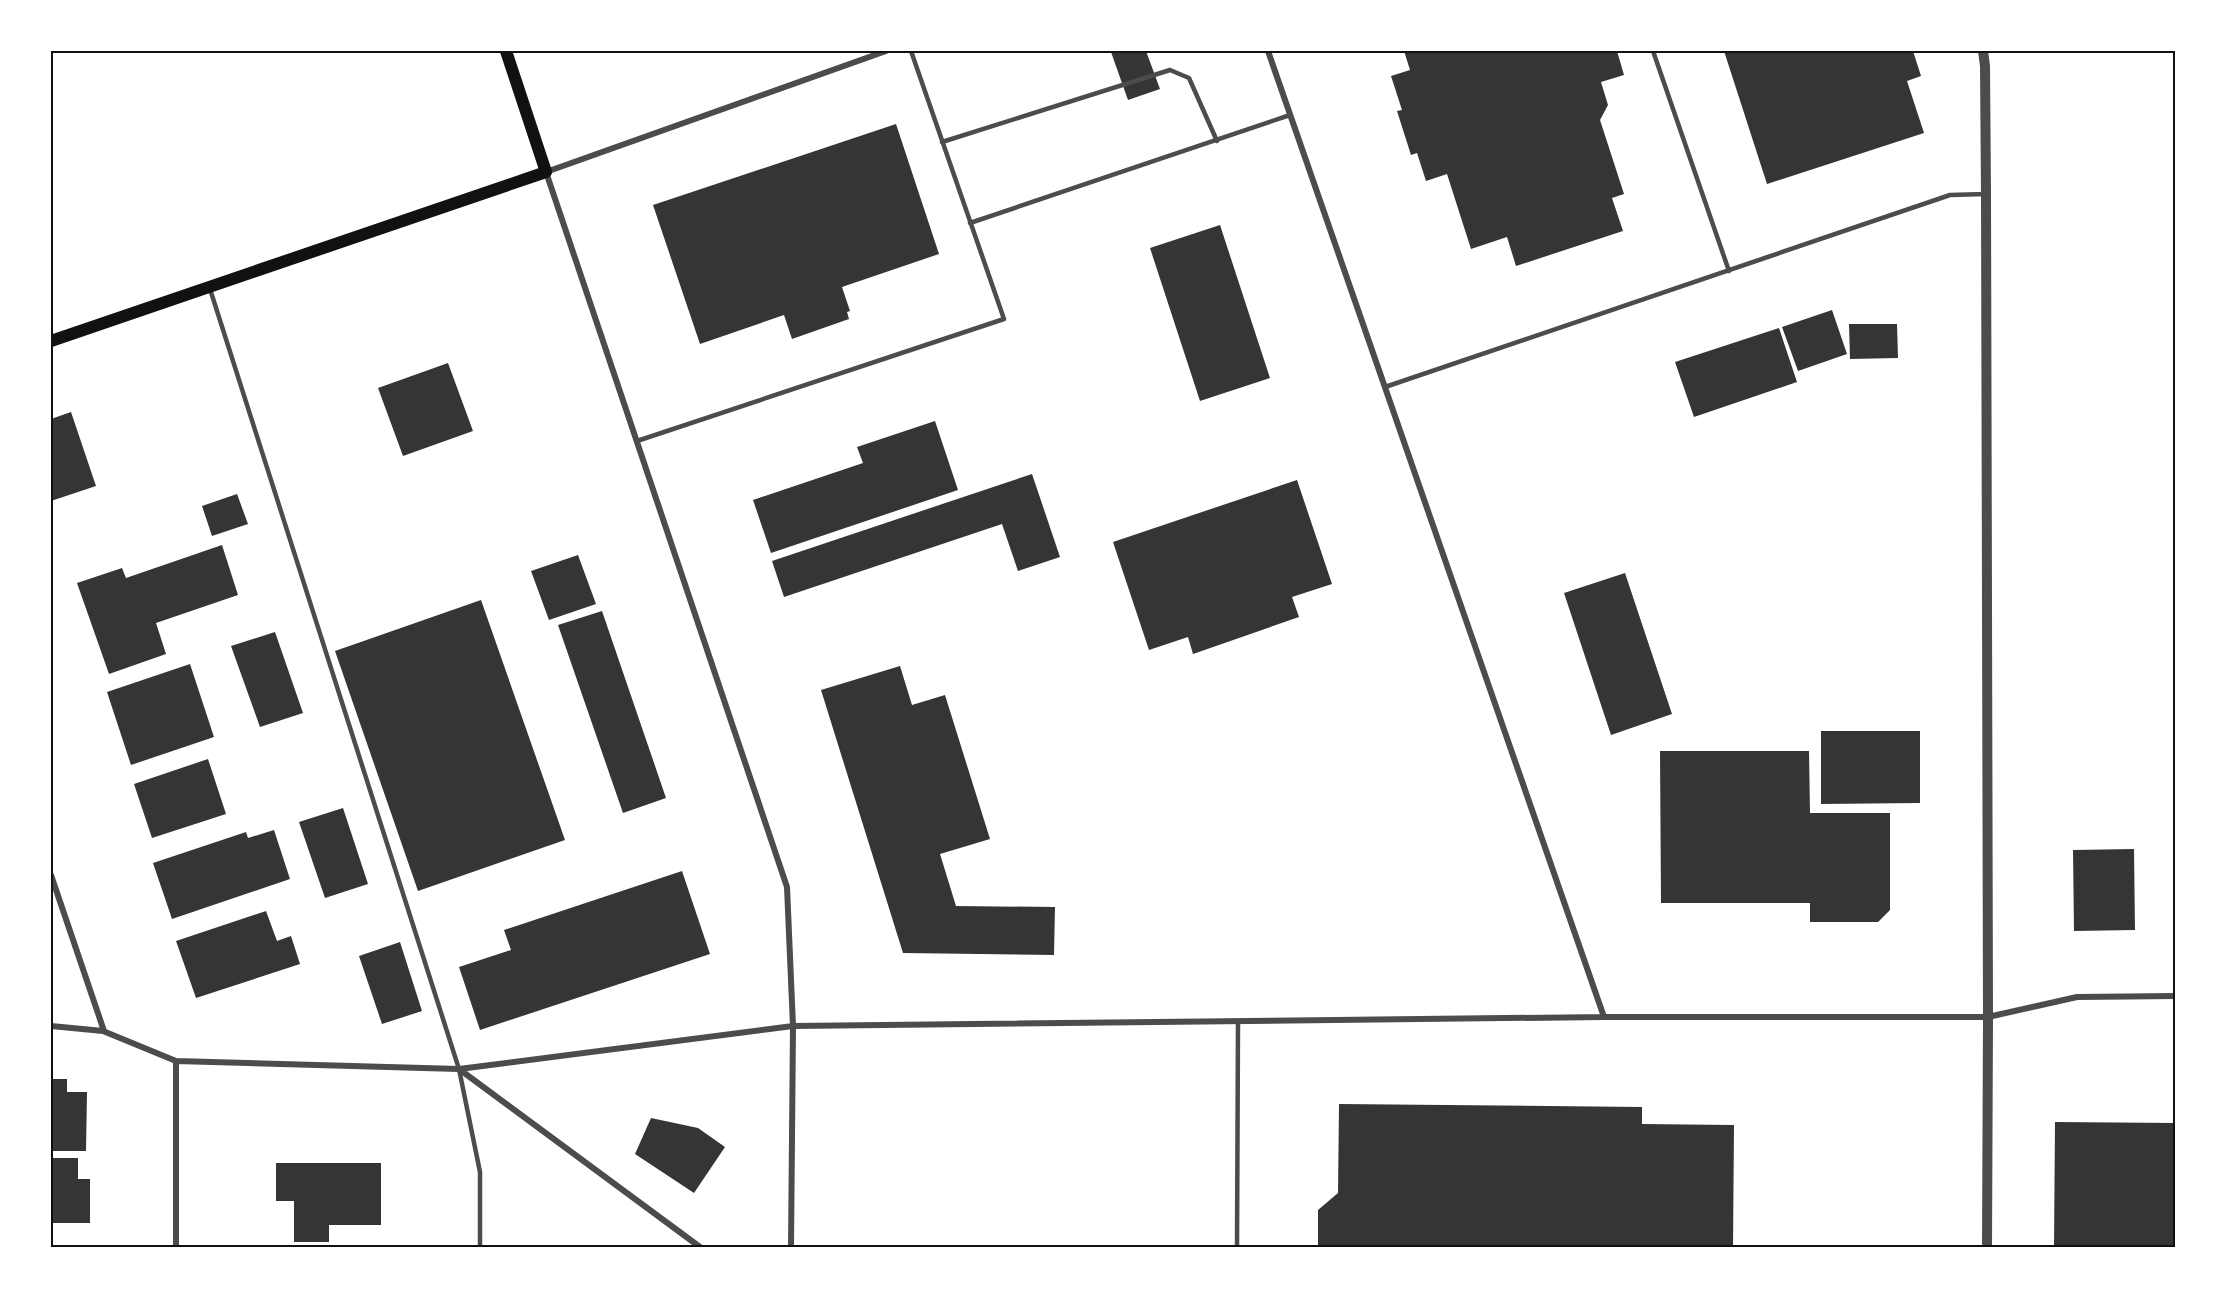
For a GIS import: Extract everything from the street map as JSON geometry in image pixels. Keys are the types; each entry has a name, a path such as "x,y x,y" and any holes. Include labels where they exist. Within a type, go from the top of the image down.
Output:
{"main road":[{"path":"51,341 546,172 506,51"}],"street":[{"path":"791,1247 793,1026 787,887 546,172 886,51"},
{"path":"1268,51 1604,1017"},
{"path":"1983,51 1986,194 1987,1247"},
{"path":"51,875 104,1031"},
{"path":"51,1026 104,1031 176,1061 459,1069 793,1026 1604,1017 1988,1017 2077,997 2176,996"},
{"path":"176,1061 176,1247"},
{"path":"459,1069 700,1247"}],"lane":[{"path":"637,441 1004,319 911,51"},
{"path":"1653,51 1729,271"},
{"path":"942,142 1170,70 1189,78 1217,141"},
{"path":"970,223 1290,115"},
{"path":"1385,387 1950,195 1986,194"},
{"path":"210,287 459,1069 480,1172 480,1247"},
{"path":"1237,1247 1238,1021"}],"building":[{"path":"1146,51 1160,89 1128,100 1111,52"},
{"path":"1404,51 1589,51 1590,53 1617,51 1624,75 1601,82 1608,105 1600,120 1624,194 1612,198 1623,231 1516,266 1507,237 1471,249 1447,174 1426,181 1417,153 1411,155 1397,111 1402,110 1391,76 1410,70"},
{"path":"1724,51 1913,51 1921,76 1907,81 1924,133 1767,184"},
{"path":"896,124 939,254 842,287 850,311 847,312 849,319 792,339 784,315 700,344 653,205"},
{"path":"1220,225 1270,378 1200,401 1150,248"},
{"path":"1832,310 1847,354 1798,371 1782,327"},
{"path":"1849,324 1897,324 1898,358 1850,359"},
{"path":"1779,328 1797,382 1694,417 1675,362"},
{"path":"448,363 473,431 403,456 378,388"},
{"path":"71,412 96,486 51,501 51,419"},
{"path":"935,421 958,490 771,553 753,500 863,463 857,447"},
{"path":"1032,474 1060,557 1018,571 1002,524 784,597 772,561"},
{"path":"1297,480 1332,584 1292,597 1299,617 1193,654 1188,637 1149,650 1113,542"},
{"path":"237,494 248,524 212,536 202,506"},
{"path":"222,545 238,595 156,623 166,654 109,674 77,583 122,568 126,578"},
{"path":"578,555 596,604 549,620 531,571"},
{"path":"1625,573 1672,714 1611,735 1564,593"},
{"path":"481,600 565,840 418,891 335,651"},
{"path":"602,611 666,798 623,813 558,625"},
{"path":"275,632 303,713 260,727 231,646"},
{"path":"190,664 214,737 131,765 107,692"},
{"path":"900,666 912,705 945,695 990,839 940,854 956,906 1055,907 1054,955 903,953 821,690"},
{"path":"1821,731 1920,731 1920,803 1821,804"},
{"path":"1660,751 1809,751 1810,813 1890,813 1890,910 1878,922 1810,922 1810,903 1661,903"},
{"path":"208,759 226,814 152,838 134,784"},
{"path":"343,808 368,884 325,898 299,822"},
{"path":"274,830 290,879 172,919 153,863 246,832 248,838"},
{"path":"2134,849 2135,930 2074,931 2073,850"},
{"path":"682,871 710,954 480,1030 459,967 511,950 504,930"},
{"path":"266,911 277,941 291,936 300,964 196,998 176,941"},
{"path":"400,942 422,1011 382,1024 359,956"},
{"path":"51,1079 67,1079 67,1092 87,1092 86,1151 51,1151"},
{"path":"1339,1104 1642,1107 1642,1124 1734,1125 1733,1247 1318,1247 1318,1210 1338,1193"},
{"path":"651,1118 698,1128 725,1147 694,1193 635,1154"},
{"path":"2055,1122 2176,1123 2176,1247 2054,1247"},
{"path":"51,1158 78,1158 78,1179 90,1179 90,1223 51,1223"},
{"path":"276,1163 381,1163 381,1225 329,1225 329,1242 294,1242 294,1201 276,1201"}]}
